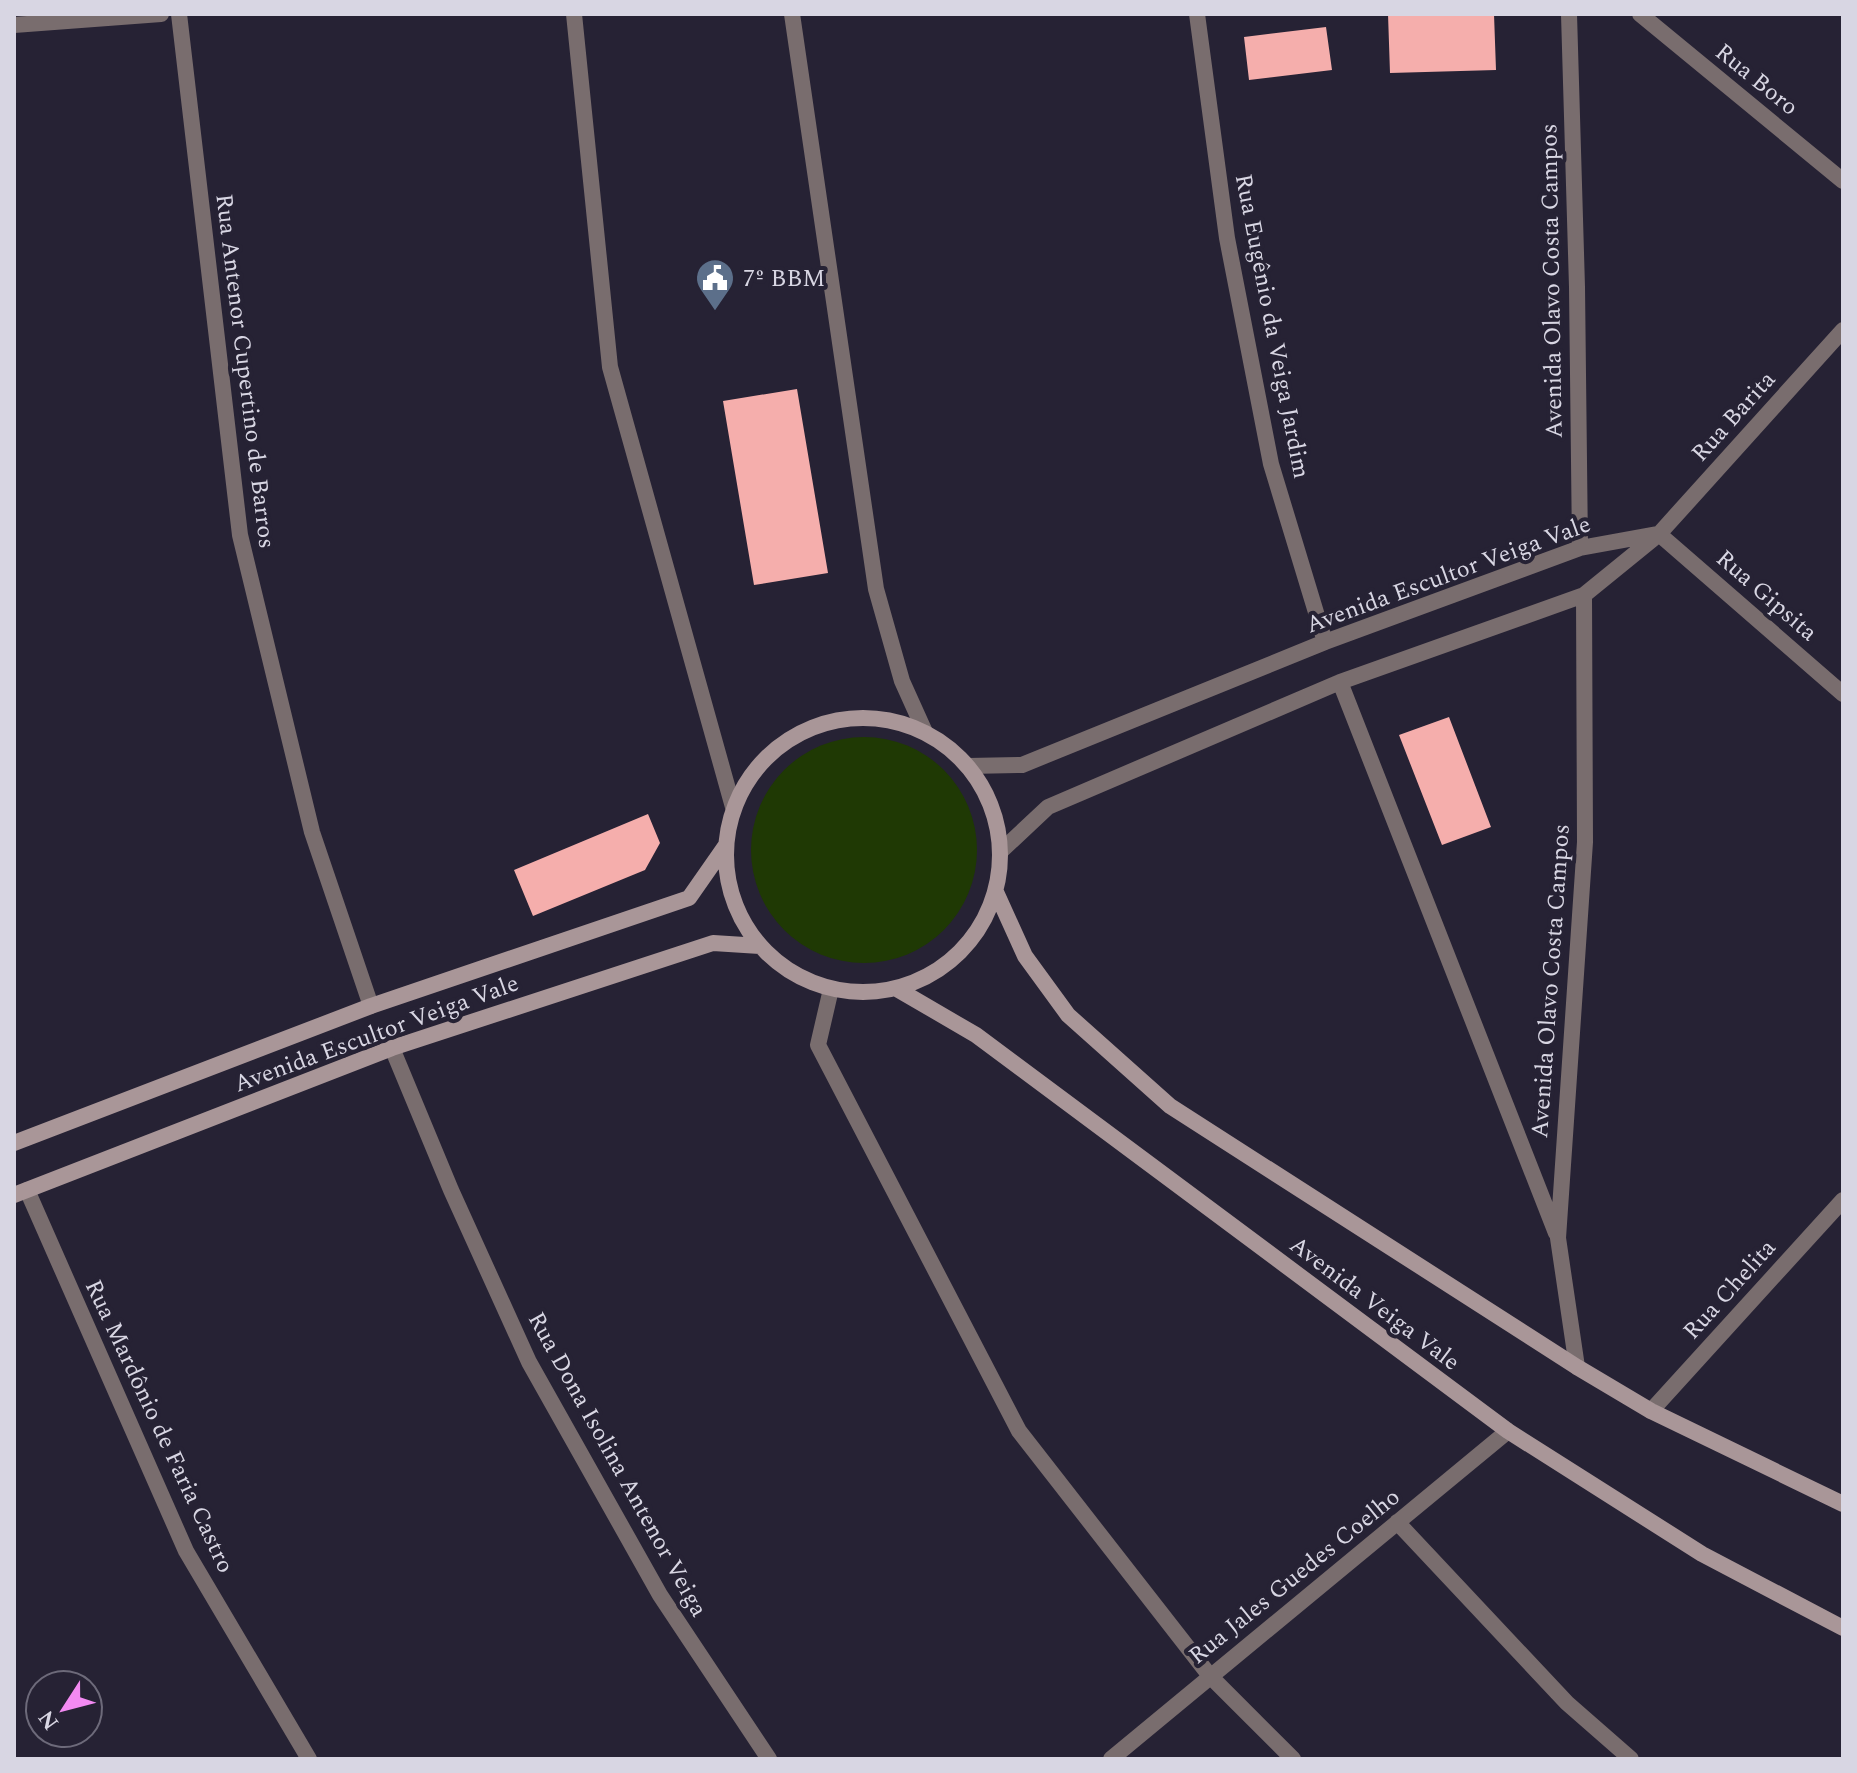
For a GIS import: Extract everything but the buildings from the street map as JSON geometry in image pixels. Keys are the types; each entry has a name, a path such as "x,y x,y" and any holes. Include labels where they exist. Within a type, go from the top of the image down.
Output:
{"main road":[{"path":"849,718 888,719 925,732 968,766 985,792 996,822 1000,852 996,892 982,925 959,954 930,976 897,989 864,993 831,989 805,980 780,965 760,946 732,899 726,845 733,807 751,773 769,754 812,726 849,718"},
{"name":"Avenida Escultor Veiga Vale","path":"14,1143 371,1006 689,898 726,845"},
{"name":"Avenida Veiga Vale","path":"996,892 1025,956 1068,1015 1170,1106 1577,1367 1651,1411 1843,1504"},
{"name":"Avenida Escultor Veiga Vale","path":"20,1192 392,1048 713,943 760,946"},
{"name":"Avenida Veiga Vale","path":"897,989 976,1035 1508,1431 1702,1554 1843,1628"}],"street":[{"path":"14,25 161,14"},
{"name":"Rua Antenor Cupertino de Barros","path":"179,14 240,535 312,832 371,1006"},
{"path":"574,14 610,367 733,807"},
{"path":"792,14 876,589 902,681 925,732"},
{"name":"Rua Eugênio da Veiga Jardim","path":"1197,14 1227,238 1271,464 1325,642"},
{"name":"Avenida Olavo Costa Campos","path":"1569,14 1580,548"},
{"name":"Rua Boro","path":"1640,14 1843,181"},
{"name":"Rua Barita","path":"1659,534 1843,330"},
{"path":"1000,852 1048,807 1340,682 1584,595 1659,534"},
{"name":"Avenida Escultor Veiga Vale","path":"968,766 1022,765 1325,642 1580,548 1659,534"},
{"name":"Rua Gipsita","path":"1659,534 1843,694"},
{"name":"Avenida Olavo Costa Campos","path":"1577,1367 1558,1238 1585,842 1584,595"},
{"path":"1340,682 1558,1238"},
{"path":"831,989 818,1045 1019,1431 1210,1676 1293,1759"},
{"name":"Rua Dona Isolina Antenor Veiga","path":"392,1048 529,1362 660,1595 769,1759"},
{"name":"Rua Mardônio de Faria Castro","path":"20,1192 186,1551 309,1759"},
{"name":"Rua Chelita","path":"1651,1411 1843,1200"},
{"name":"Rua Jales Guedes Coelho","path":"1111,1759 1508,1431"},
{"path":"1397,1522 1567,1703 1631,1759"}],"green space":[{"path":"864,737 886,739 907,746 927,756 944,770 958,787 968,807 975,828 975,872 968,893 958,913 944,930 927,944 907,954 886,961 864,963 842,961 821,954 801,944 784,930 770,913 760,893 753,872 751,850 753,828 760,807 770,787 784,770 801,756 821,746 842,739"}],"place":[{"name":"7º BBM","path":"715,312"}]}
